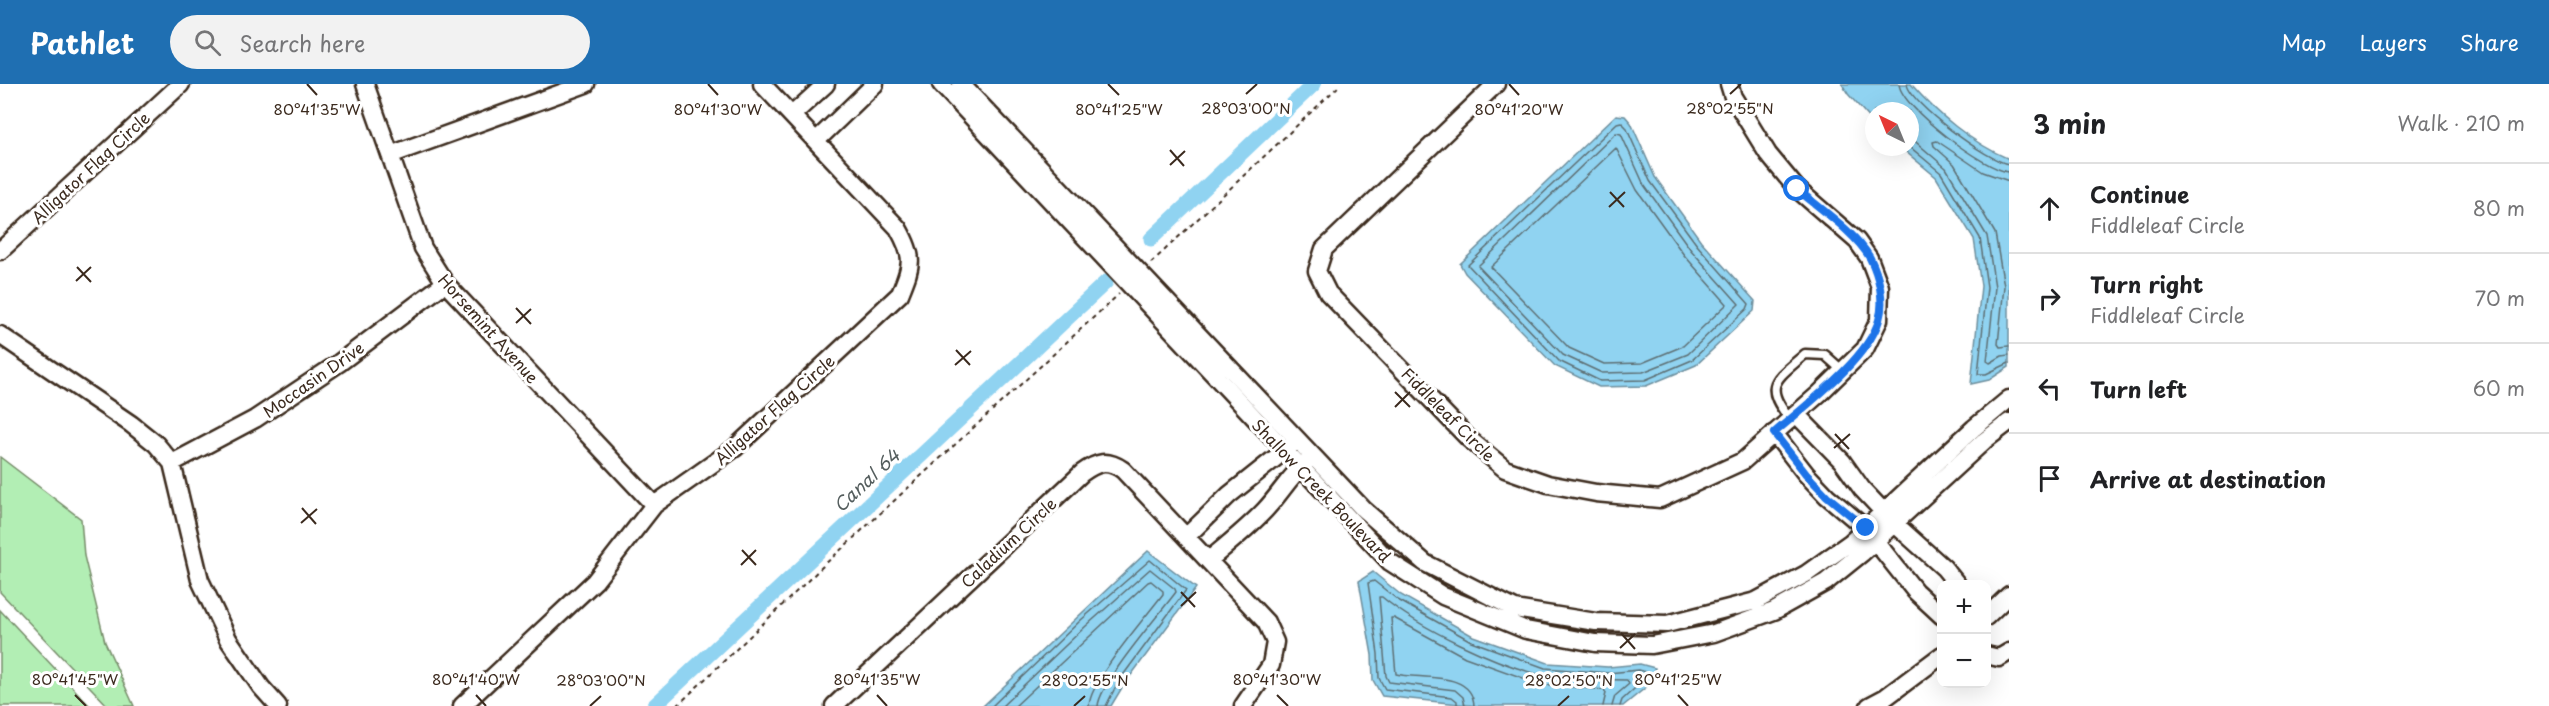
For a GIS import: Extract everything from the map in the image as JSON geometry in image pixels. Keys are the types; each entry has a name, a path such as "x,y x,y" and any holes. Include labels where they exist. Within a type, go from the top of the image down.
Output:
{"street":[{"name":"Alligator Flag Circle","path":"0,250 181,84"},
{"name":"Horsemint Avenue","path":"365,84 423,248 446,283 654,506"},
{"path":"390,155 586,84"},
{"name":"Alligator Flag Circle","path":"462,706 595,581 654,506 735,447 900,294 911,267 909,247 898,228 762,84"},
{"path":"792,115 826,84"},
{"path":"816,141 875,84"},
{"name":"Shallow Creek Boulevard","path":"941,84 1298,439 1364,510 1425,563 1515,609 1596,622 1667,624 1755,601 1806,574 1871,534"},
{"name":"Shallow Creek Boulevard","path":"961,84 1285,452 1390,562 1443,596 1526,630 1595,643 1652,645 1714,633 1774,611 1826,582 1889,518 2009,422"},
{"name":"Fiddleleaf Circle","path":"1496,84 1324,249 1317,271 1328,293 1469,439 1504,469 1548,484 1596,493 1660,499 1743,460 1793,417 1865,349 1879,320 1880,286 1869,258 1857,241 1797,189 1768,154 1733,97 1729,84"},
{"name":"Moccasin Drive","path":"172,463 255,419 339,363 446,283"},
{"path":"0,335 131,424 156,444 172,463 200,580 228,639 261,687 278,706"},
{"name":"Shallow Creek Boulevard","path":"1889,518 2009,399"},
{"path":"1793,417 1842,461 1862,489 1889,518 1944,568 1953,580"},
{"path":"1774,433 1806,474 1827,496 1871,534 1915,591 1937,612"},
{"path":"1187,536 1228,495 1285,452 1298,439"},
{"path":"1209,560 1263,512 1299,467 1313,455"},
{"name":"Caladium Circle","path":"834,706 1096,462 1113,463 1123,470 1266,622 1275,642 1271,665 1243,706"},
{"path":"1991,612 2009,595"},
{"path":"1991,656 1999,658 2009,652"},
{"path":"1869,706 1886,697 1937,658"}],"lane":[{"path":"1793,417 1776,403 1773,390 1777,380 1805,354 1825,356 1843,371"}],"path":[{"path":"677,706 822,567 1135,279 1341,84"}],"green space":[{"path":"0,457 81,519 84,556 105,642 134,706 108,706 0,592"},
{"path":"0,610 90,706 0,706"}],"water":[{"path":"1842,84 1911,84 1956,127 1982,145 2009,159 2009,367 1989,380 1971,384 1981,286 1974,239 1936,177 1911,156 1919,156 1919,102 1865,102 1865,113"},
{"path":"1616,115 1625,116 1631,123 1655,177 1701,241 1755,301 1754,311 1696,365 1646,386 1599,387 1555,366 1465,273 1460,264"},
{"path":"1148,551 1196,588 1123,686 1111,706 983,706"},
{"path":"1373,572 1401,595 1473,636 1548,663 1608,667 1640,664 1655,668 1650,684 1623,706 1478,706 1382,696 1373,680 1372,655 1359,581"}],"waterway":[{"name":"Canal 64","path":"1151,239 1314,84"},
{"name":"Canal 64","path":"654,706 1106,282"}],"route":[{"path":"1797,189 1857,241 1869,258 1880,286 1879,320 1865,349 1820,393 1774,433 1806,474 1827,496 1866,528"}]}
